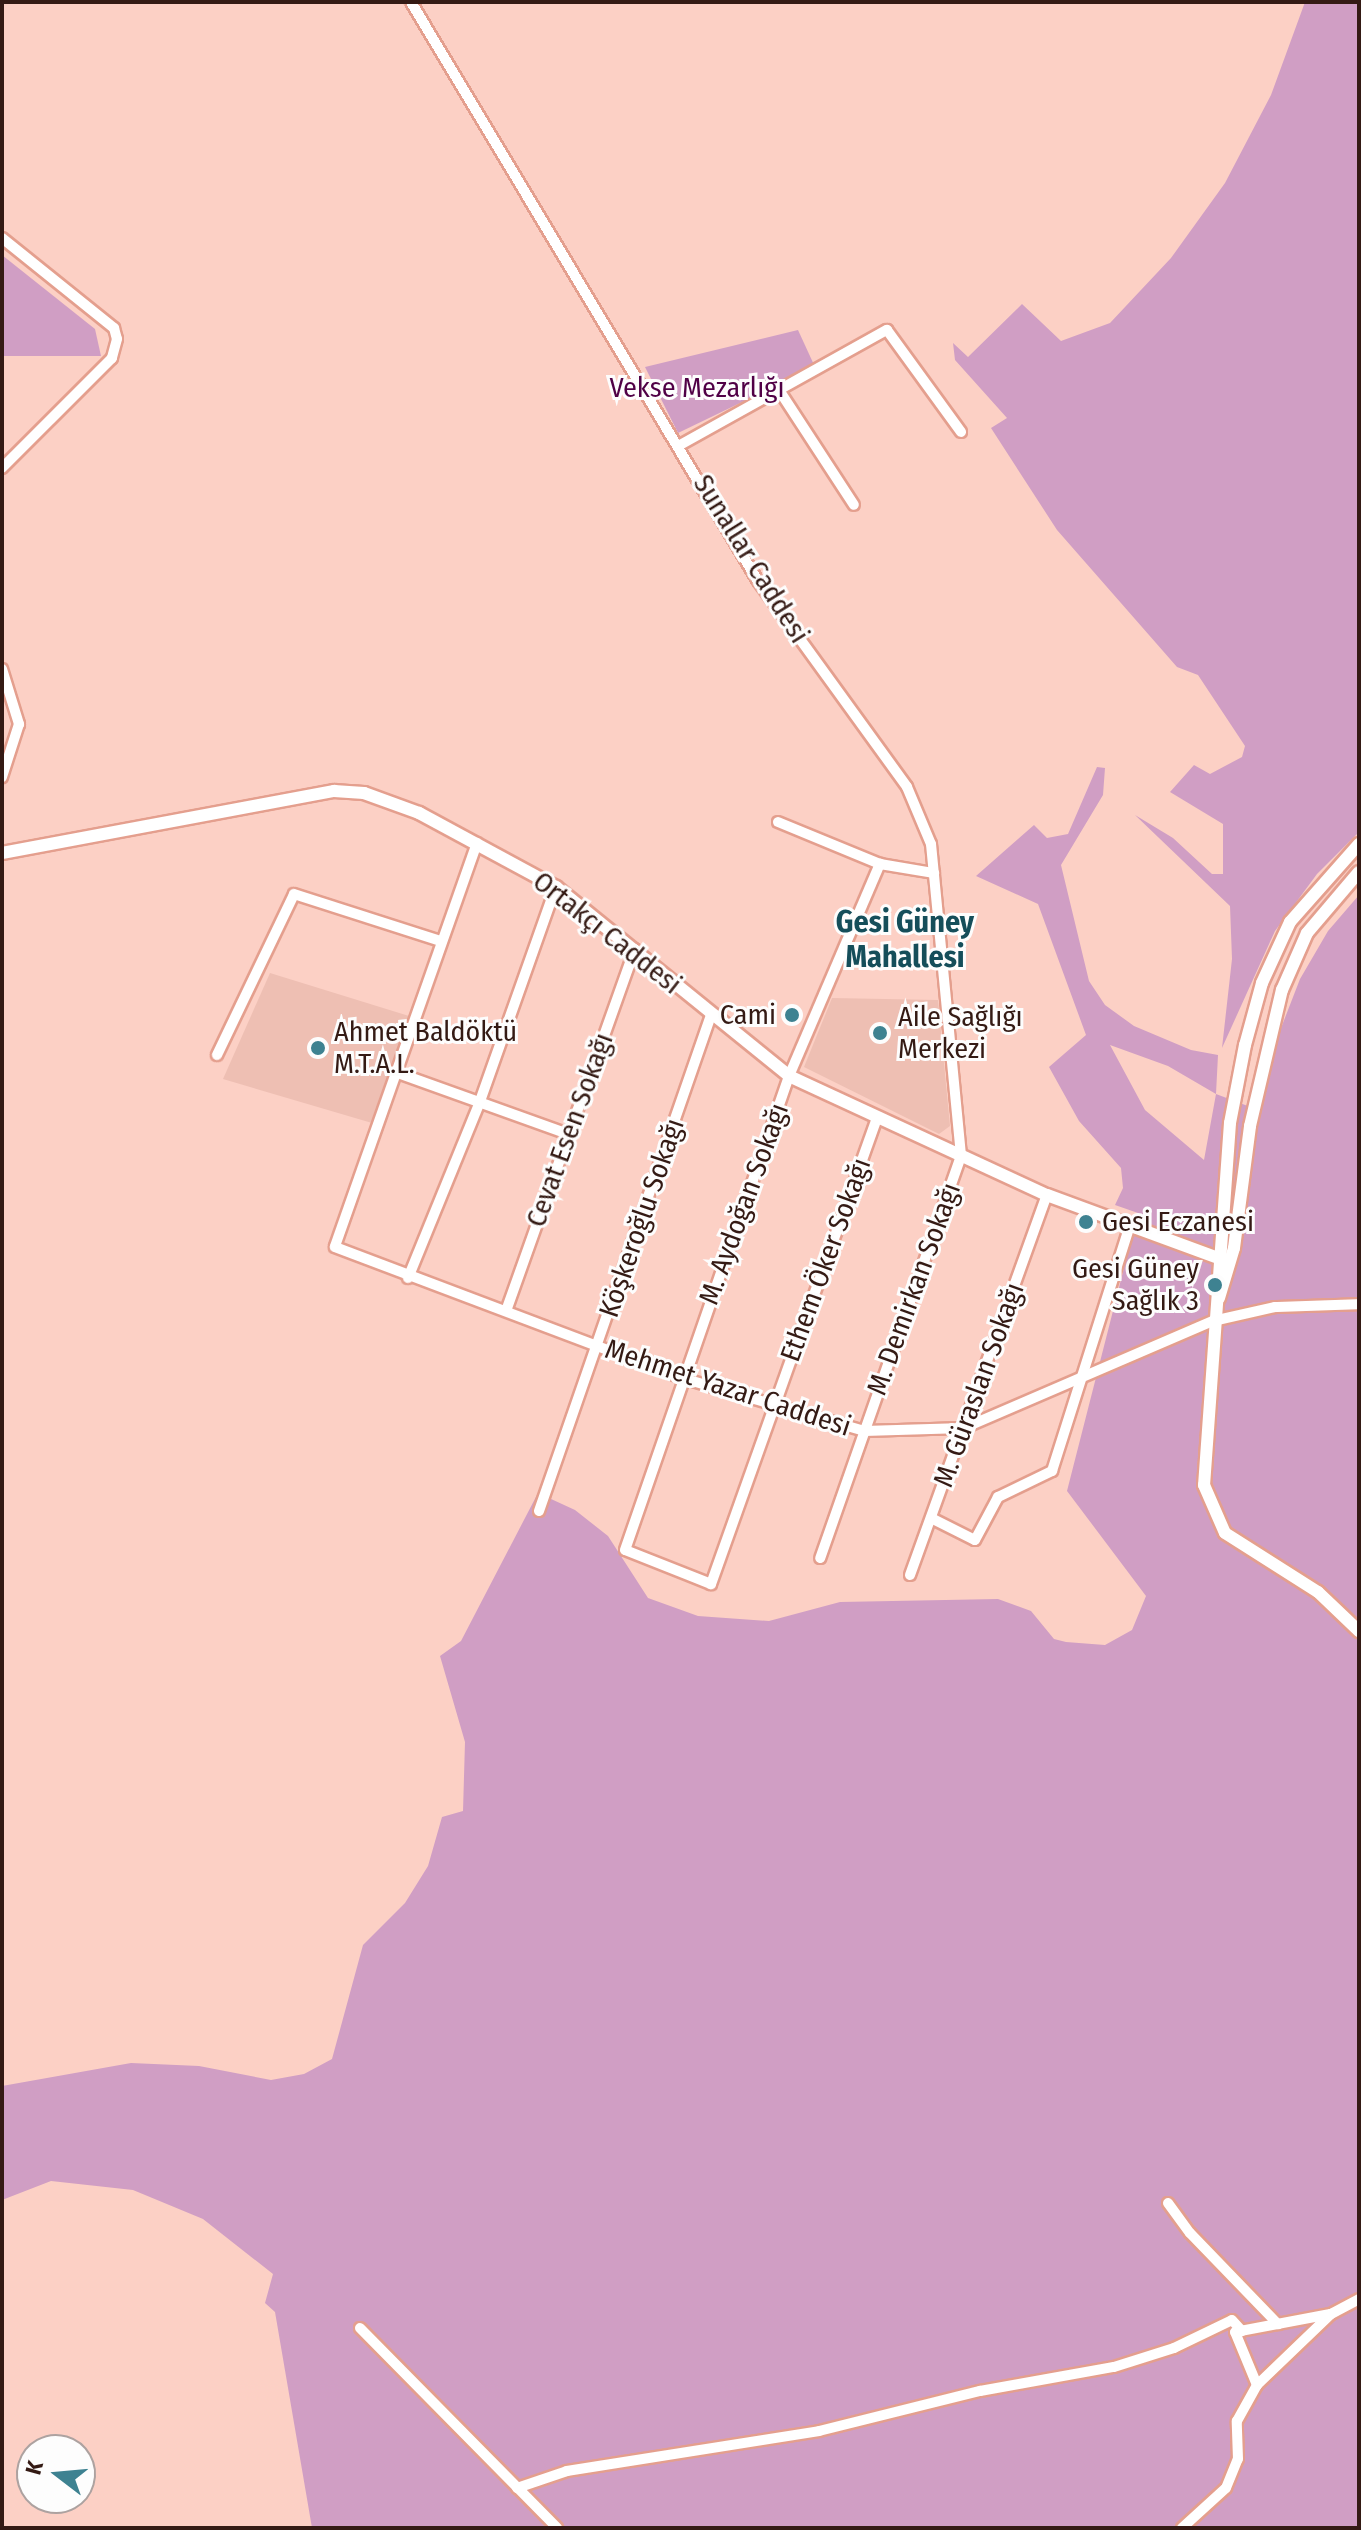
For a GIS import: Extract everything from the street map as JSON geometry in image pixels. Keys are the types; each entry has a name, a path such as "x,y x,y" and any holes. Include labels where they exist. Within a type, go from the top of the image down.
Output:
{"street":[{"name":"Sunallar Caddesi","path":"411,2 680,445 758,581 907,787 931,844 961,1156"},
{"path":"2,238 114,328 117,339 112,358 2,468"},
{"path":"680,445 887,330 961,432"},
{"path":"779,390 854,505"},
{"path":"2,669 19,724 2,777"},
{"name":"Ortakçı Caddesi","path":"2,853 334,791 364,793 477,843 556,887 789,1076 1047,1195 1218,1258"},
{"path":"778,822 880,864 934,873"},
{"path":"477,843 395,1072 568,1134"},
{"path":"1359,844 1290,922 1262,983 1230,1123 1213,1321 1204,1485 1212,1513 1239,1546 1318,1592 1359,1631"},
{"name":"M. Aydoğan Sokağı","path":"711,1584 625,1550 789,1076 880,864"},
{"path":"1213,1321 1234,1248 1250,1126 1282,990 1307,933 1359,872"},
{"path":"408,1278 479,1104 556,887"},
{"path":"217,1055 294,894 440,941"},
{"name":"Cevat Esen Sokağı","path":"506,1311 635,949"},
{"name":"Köşkeroğlu Sokağı","path":"539,1511 711,1015"},
{"name":"Mehmet Yazar Caddesi","path":"395,1072 335,1247 408,1278 506,1311 682,1378 772,1408 864,1431 964,1428 1084,1373 1213,1321 1275,1307 1359,1304"},
{"name":"Ethem Öker Sokağı","path":"711,1584 877,1118"},
{"name":"M. Demirkan Sokağı","path":"820,1558 961,1156"},
{"name":"M. Güraslan Sokağı","path":"910,1575 1047,1195"},
{"path":"931,1518 975,1540 998,1497 1052,1471 1130,1225"},
{"path":"1168,2203 1190,2233 1278,2324"},
{"path":"1182,2528 1226,2488 1238,2459 1237,2421 1257,2385 1331,2314 1359,2299"},
{"path":"1257,2385 1235,2332 1331,2314"},
{"path":"517,2488 567,2471 819,2431 980,2391 1114,2367 1174,2348 1232,2320 1242,2331"},
{"path":"360,2328 557,2528"}],"shaded area":[{"name":"Ahmet Baldöktü M.T.A.L.","path":"270,973 409,1016 372,1123 223,1079"},
{"name":"Aile Sağlığı Merkezi","path":"832,998 938,1000 950,1126 939,1134 804,1067"}],"green space":[{"path":"1305,2 1359,2 1359,832 1317,874 1275,931 1222,1048 1232,959 1230,906 1135,815 1173,838 1212,874 1223,874 1223,824 1170,792 1194,765 1210,774 1242,757 1245,746 1198,675 1177,667 1057,530 991,428 1007,418 955,360 953,343 968,357 1022,304 1061,341 1110,323 1171,258 1225,183 1271,95"},
{"path":"2,255 95,329 101,356 2,356"},
{"name":"Vekse Mezarlığı","path":"798,330 815,367 678,433 645,367"},
{"path":"1097,767 1105,768 1103,795 1061,865 1089,981 1105,1005 1134,1026 1191,1050 1218,1055 1216,1094 1261,1111 1276,1041 1300,979 1328,931 1359,895 1359,2528 312,2528 275,2312 265,2303 273,2274 203,2219 133,2190 51,2181 2,2200 2,2086 131,2063 199,2066 271,2080 304,2074 332,2059 363,1945 405,1903 428,1866 442,1817 463,1811 465,1742 440,1656 461,1641 538,1493 575,1510 608,1536 648,1598 698,1616 769,1621 840,1602 998,1599 1031,1611 1054,1639 1066,1642 1105,1645 1132,1630 1146,1596 1067,1491 1138,1213 1115,1205 1123,1188 1121,1168 1079,1121 1049,1067 1086,1035 1038,904 976,876 1034,825 1047,838 1068,834","holes":["1110,1045 1168,1066 1216,1094 1204,1160 1145,1110"]}],"place":[{"name":"Cami","path":"792,1015"},
{"name":"Aile Sağlığı Merkezi","path":"880,1033"},
{"name":"Ahmet Baldöktü M.T.A.L.","path":"318,1048"},
{"name":"Gesi Eczanesi","path":"1086,1222"},
{"name":"Gesi Güney Sağlık 3","path":"1215,1285"}],"district":[{"name":"Gesi Güney Mahallesi","path":"905,939"}]}
